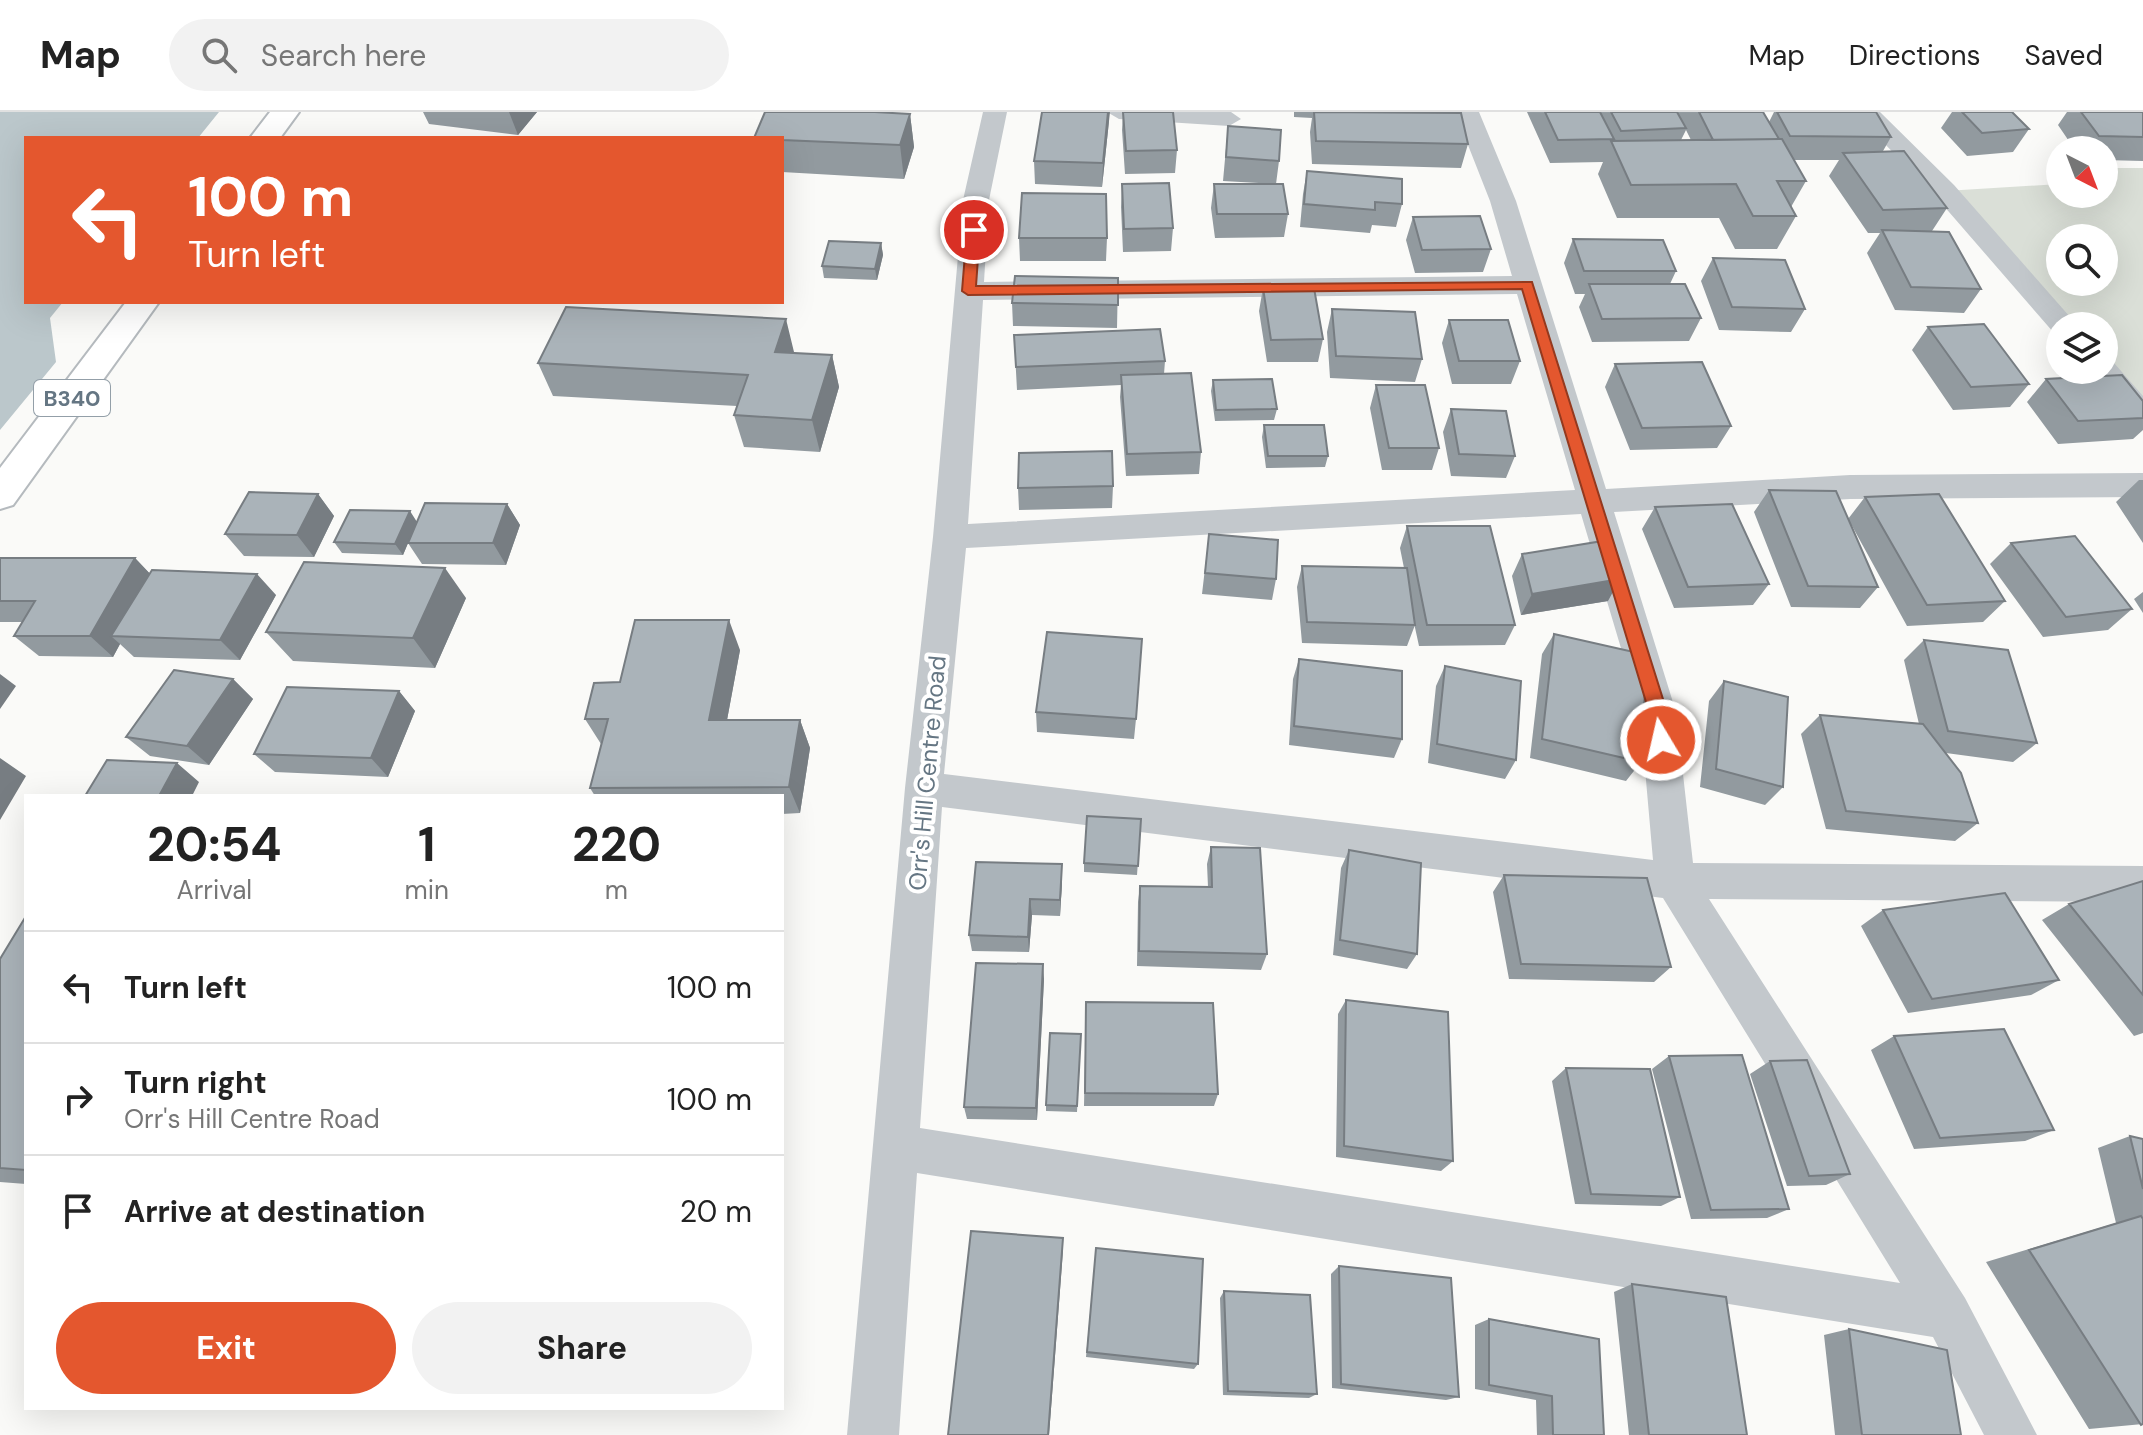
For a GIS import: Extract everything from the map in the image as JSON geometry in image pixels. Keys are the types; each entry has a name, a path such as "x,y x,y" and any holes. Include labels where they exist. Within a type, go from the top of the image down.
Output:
{"main road":[{"path":"267,136 285,112"},
{"name":"B340","path":"0,495 142,304"}],"street":[{"name":"Orr's Hill Centre Road","path":"873,1435 924,788 950,537 976,200 995,112"},
{"path":"1119,112 1229,119"},
{"path":"1467,112 1503,201 1658,712 1675,881 1948,1315 2011,1435"},
{"path":"1866,112 1945,191 2052,312"},
{"path":"968,291 1528,285"},
{"path":"2115,384 2143,415"},
{"path":"950,537 1597,504 1850,487 2143,485"},
{"path":"924,788 1675,881 2143,884"},
{"path":"897,1147 1948,1315"}],"shaded area":[{"path":"0,112 219,112 200,136 24,136 24,304 61,304 50,318 56,362 0,430"},
{"path":"2118,168 2143,168 2143,411 2117,384 2118,312 2052,312 1945,191 2046,185 2046,208 2118,208"}],"building":[{"path":"765,112 910,114 900,145 755,136"},
{"path":"1042,112 1108,112 1103,163 1034,161"},
{"path":"1123,112 1173,112 1177,150 1126,151"},
{"path":"1314,112 1461,113 1468,144 1316,141"},
{"path":"1545,112 1600,112 1614,139 1558,140"},
{"path":"1611,112 1677,112 1686,128 1621,131"},
{"path":"1699,112 1763,112 1779,139 1713,140"},
{"path":"1777,112 1876,112 1891,137 1790,136"},
{"path":"1962,112 2012,112 2029,129 1982,133"},
{"path":"2081,112 2143,112 2143,137 2099,136"},
{"path":"1228,126 1281,130 1279,161 1226,157"},
{"path":"1782,139 1806,181 1777,181 1796,216 1753,216 1736,184 1631,185 1611,141"},
{"path":"1904,151 1947,208 1883,210 1843,153"},
{"path":"1307,171 1402,179 1402,204 1375,202 1375,210 1304,204"},
{"path":"1169,183 1173,228 1124,229 1122,184"},
{"path":"1214,184 1283,184 1288,214 1217,214"},
{"path":"1022,193 1106,194 1107,238 1019,238"},
{"path":"1480,216 1491,249 1422,250 1413,217"},
{"path":"1882,230 1949,232 1981,289 1911,287"},
{"path":"1573,239 1663,240 1676,271 1584,271"},
{"path":"829,241 881,243 875,269 822,266"},
{"path":"1713,258 1785,260 1805,309 1732,307"},
{"path":"1015,276 1118,278 1118,305 1012,303"},
{"path":"1589,284 1685,284 1701,318 1602,319"},
{"path":"1263,288 1314,288 1323,339 1271,340"},
{"path":"566,307 786,319 775,352 832,355 812,420 734,415 748,375 538,363"},
{"path":"1332,309 1415,312 1422,359 1336,356"},
{"path":"1449,320 1508,320 1520,361 1459,361"},
{"path":"1984,324 2029,384 1971,387 1928,327"},
{"path":"1160,329 1165,361 1016,367 1014,335"},
{"path":"1702,362 1731,426 1642,428 1615,364"},
{"path":"1191,373 1201,452 1127,454 1121,375"},
{"path":"2118,375 2122,375 2143,401 2143,418 2078,421 2050,384 2118,384"},
{"path":"1272,379 1277,409 1216,410 1213,380"},
{"path":"1376,385 1425,385 1439,448 1389,448"},
{"path":"1451,409 1506,411 1515,456 1459,454"},
{"path":"1264,425 1324,425 1328,456 1268,456"},
{"path":"1112,451 1113,486 1018,488 1019,453"},
{"path":"1769,490 1836,491 1878,587 1808,586"},
{"path":"249,492 318,494 297,535 225,534"},
{"path":"1939,494 2005,601 1927,605 1865,497"},
{"path":"425,503 507,504 493,543 408,543"},
{"path":"1732,504 1769,584 1688,587 1655,507"},
{"path":"350,510 410,511 395,544 334,542"},
{"path":"1407,526 1490,526 1515,625 1427,625"},
{"path":"1209,534 1278,540 1276,579 1205,573"},
{"path":"2075,536 2132,609 2066,617 2011,543"},
{"path":"1609,540 1620,579 1532,594 1522,554"},
{"path":"0,558 135,558 90,636 14,636 35,601 0,601"},
{"path":"304,562 445,568 413,638 266,632"},
{"path":"1302,566 1407,568 1415,625 1307,622"},
{"path":"152,570 257,574 220,640 111,636"},
{"path":"635,620 729,620 709,720 800,720 789,787 590,788 608,719 585,719 594,683 620,682"},
{"path":"1047,632 1142,639 1136,719 1036,712"},
{"path":"1554,634 1647,655 1641,762 1542,739"},
{"path":"1924,640 2008,650 2037,743 1948,731"},
{"path":"1299,659 1402,671 1402,739 1294,726"},
{"path":"1445,666 1521,681 1516,760 1437,744"},
{"path":"174,670 233,679 187,746 126,737"},
{"path":"1724,681 1788,697 1783,787 1716,769"},
{"path":"287,687 399,691 371,758 254,754"},
{"path":"1820,715 1923,724 1961,773 1978,823 1846,811"},
{"path":"107,760 177,763 160,794 86,794"},
{"path":"1087,816 1141,819 1138,866 1084,863"},
{"path":"1211,847 1260,848 1267,954 1139,951 1140,886 1212,887"},
{"path":"1349,850 1421,863 1417,954 1340,940"},
{"path":"976,862 1062,864 1060,900 1030,899 1028,937 969,935"},
{"path":"1504,875 1647,878 1671,967 1521,964"},
{"path":"2143,881 2143,995 2069,904"},
{"path":"2005,893 2059,980 1932,999 1883,910"},
{"path":"24,919 24,1170 0,1168 0,959"},
{"path":"976,963 1043,964 1036,1108 964,1107"},
{"path":"1346,1000 1448,1012 1453,1161 1344,1146"},
{"path":"1086,1002 1213,1003 1218,1094 1085,1093"},
{"path":"2004,1029 2054,1130 1940,1138 1894,1036"},
{"path":"1050,1033 1081,1034 1077,1106 1046,1105"},
{"path":"1742,1055 1789,1209 1711,1210 1669,1056"},
{"path":"1807,1060 1850,1174 1809,1176 1770,1061"},
{"path":"1566,1068 1650,1069 1680,1197 1591,1194"},
{"path":"2130,1136 2143,1139 2143,1189"},
{"path":"2141,1216 2143,1424 2141,1425 2029,1250"},
{"path":"971,1231 1063,1238 1048,1435 948,1435"},
{"path":"1096,1248 1203,1259 1198,1364 1087,1352"},
{"path":"1339,1266 1451,1278 1459,1397 1341,1384"},
{"path":"1632,1284 1726,1297 1747,1435 1649,1435"},
{"path":"1224,1291 1310,1295 1317,1394 1228,1391"},
{"path":"1489,1319 1599,1339 1604,1435 1553,1435 1552,1396 1489,1385"},
{"path":"1849,1329 1947,1350 1961,1435 1862,1435"}],"route":[{"path":"974,230 968,291 1528,285 1658,712 1661,740"}]}
